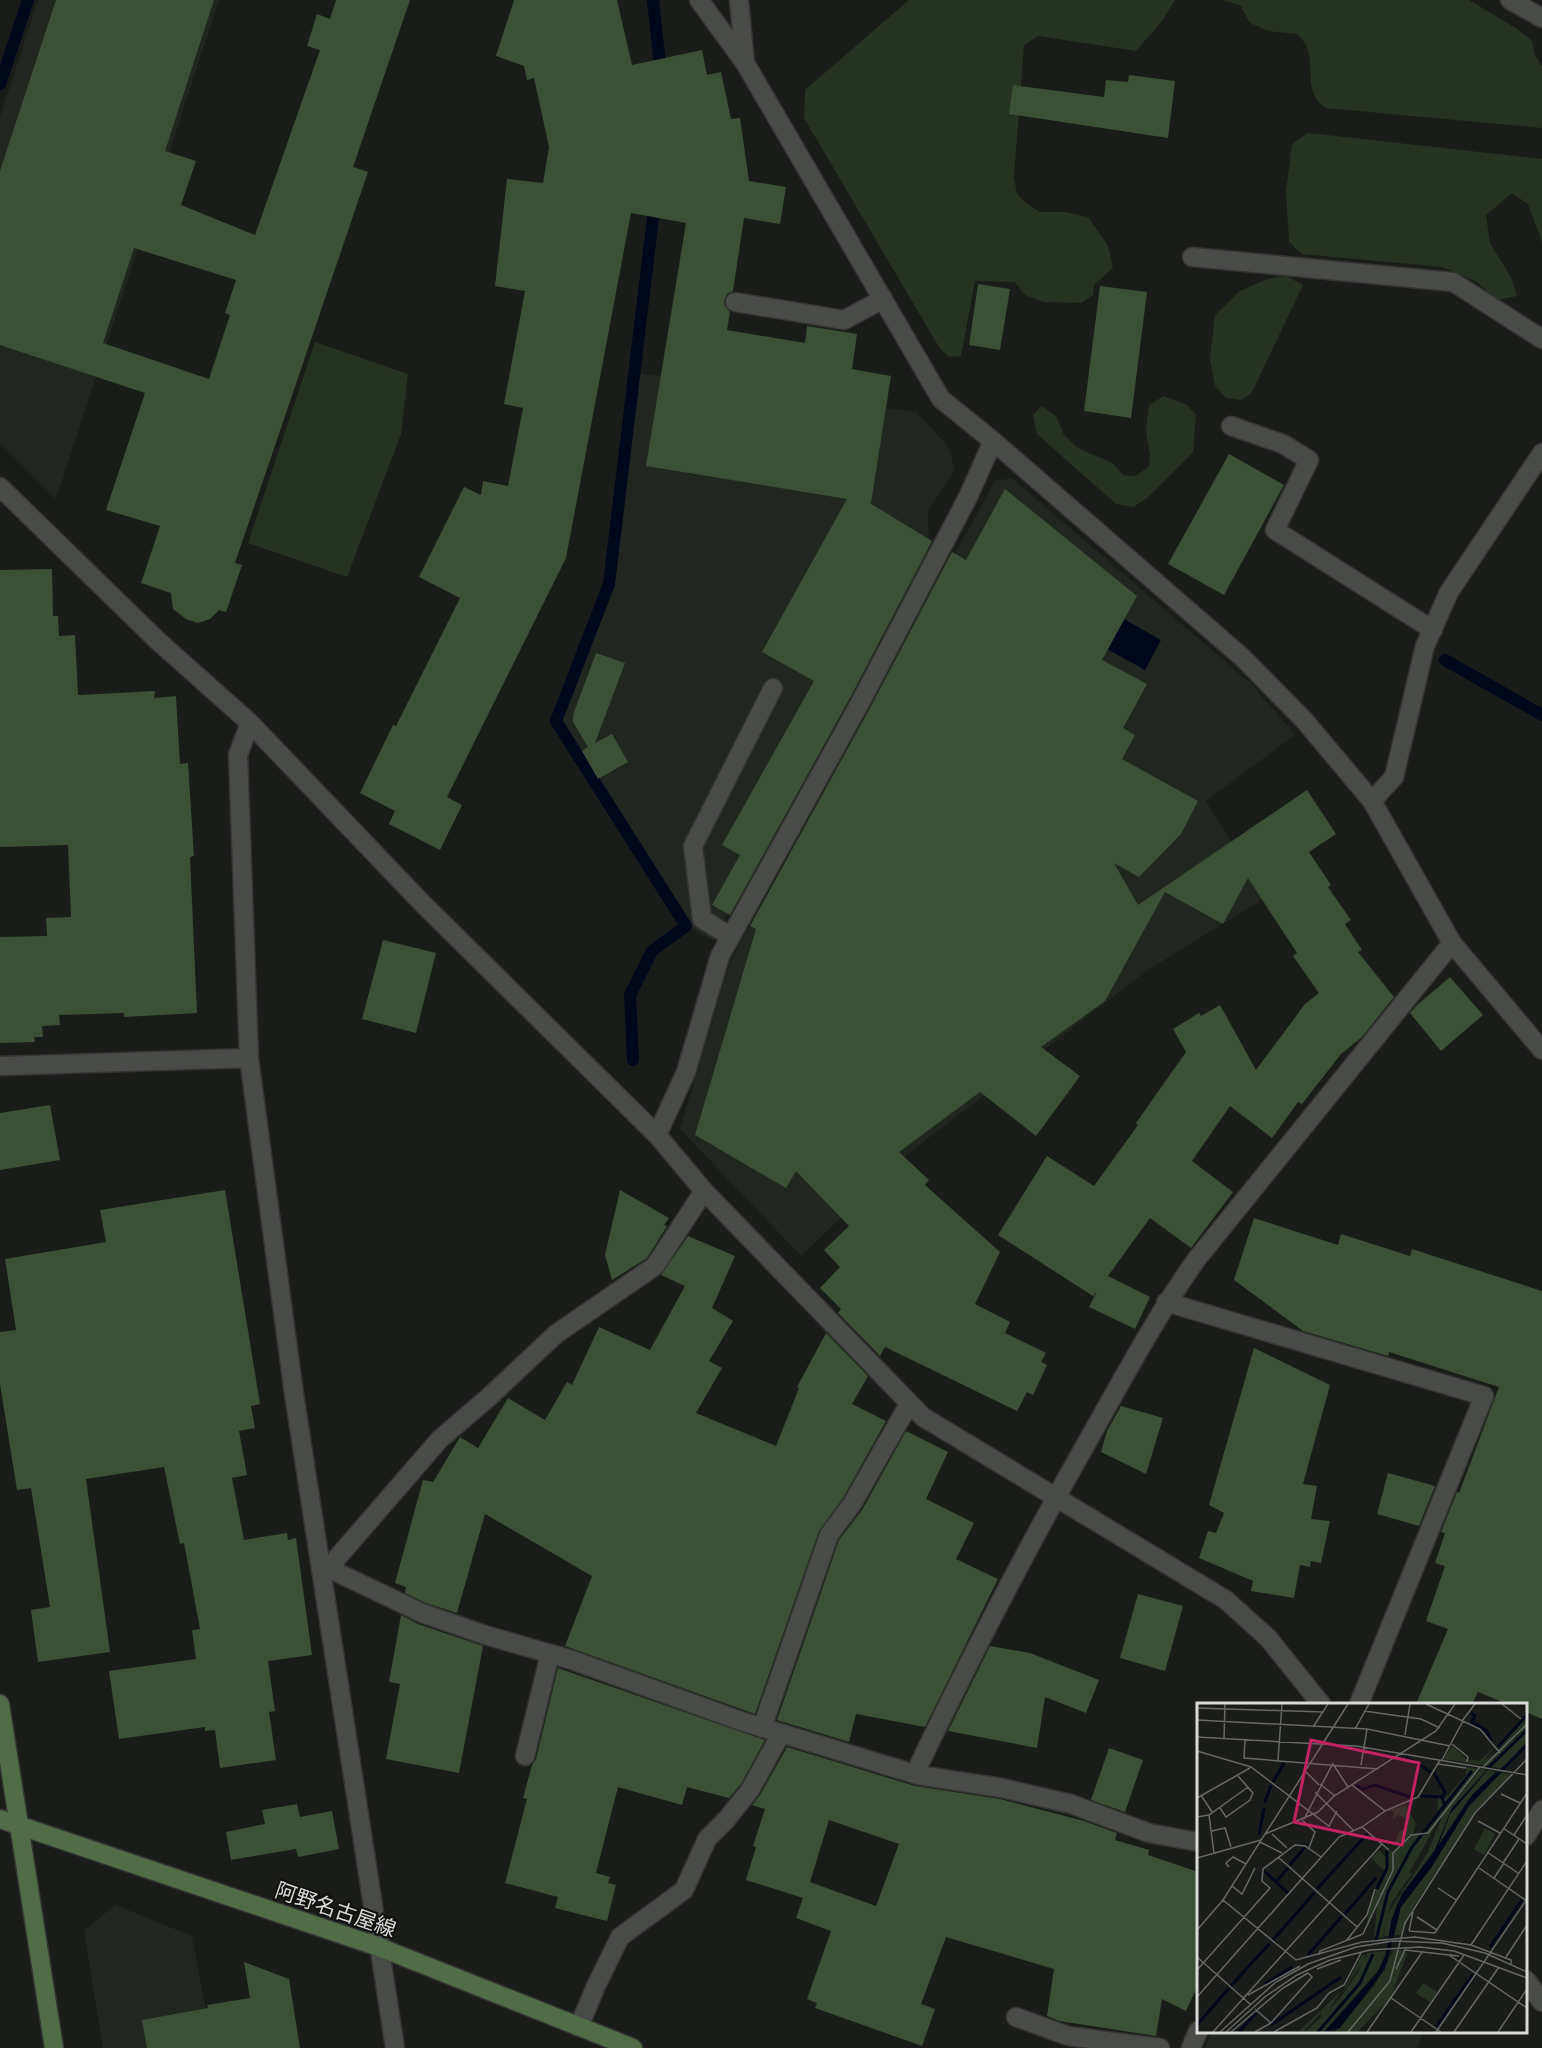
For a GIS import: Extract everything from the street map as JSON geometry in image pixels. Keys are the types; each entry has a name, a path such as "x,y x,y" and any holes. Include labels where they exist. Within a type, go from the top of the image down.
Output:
{"main road":[{"path":"0,1704 54,2048"},
{"name":"阿野名古屋線","path":"0,1819 378,1947 633,2048"}],"street":[{"path":"699,0 745,63 941,399 993,441 1243,658 1304,720 1372,801 1452,943 1542,1050"},
{"path":"739,0 745,63"},
{"path":"1510,0 1542,18"},
{"path":"1192,257 1454,282 1542,339"},
{"path":"735,302 844,320 883,299"},
{"path":"1231,426 1282,444 1309,460 1275,530 1433,630"},
{"path":"657,1136 686,1072 720,956 860,703 968,497 993,441"},
{"path":"1372,801 1394,777 1425,646 1449,592 1542,453"},
{"path":"0,487 158,640 250,723 422,903 657,1136 704,1191 923,1417 1226,1600 1268,1638 1320,1703"},
{"path":"730,936 702,919 693,846 773,688"},
{"path":"250,723 238,756 249,1058 294,1394 326,1570 378,1947 395,2048"},
{"path":"918,1775 918,1765 954,1691 1056,1497 1166,1302 1196,1260 1452,943"},
{"path":"0,1066 249,1058"},
{"path":"326,1570 440,1439 556,1334 656,1266 704,1191"},
{"path":"1166,1302 1484,1396 1359,1703"},
{"path":"762,1728 829,1535 852,1504 909,1404"},
{"path":"326,1570 422,1613 550,1654 781,1734 918,1775 1002,1788 1071,1804 1149,1833 1197,1842"},
{"path":"525,1756 550,1654"},
{"path":"579,2027 620,1937 684,1890 708,1839 750,1790 781,1734"},
{"path":"1527,1834 1542,1810"},
{"path":"1527,1981 1542,2002"},
{"path":"1016,2017 1068,2036 1160,2048"},
{"path":"1191,2048 1197,2033"}],"shaded area":[{"path":"38,0 219,0 56,499 0,443 0,117"},
{"path":"637,373 916,412 948,446 955,470 928,511 929,552 713,940 692,929 558,720 612,585"},
{"path":"1012,478 1251,684 1295,735 1206,801 1266,897 1148,970 910,1152 801,1256 680,1129 730,962 995,481"},
{"path":"115,1905 192,1936 213,2048 103,2048 84,1931"},
{"path":"1212,2033 1424,2033 1417,2048 1204,2048"}],"green space":[{"path":"909,0 1175,0 1162,21 1136,51 1038,36 1024,45 1014,177 1017,194 1040,212 1065,212 1088,217 1108,246 1113,268 1094,285 1093,295 1081,303 1044,302 1025,295 1015,282 975,281 961,356 949,357 939,347 804,118 805,90"},
{"path":"1223,0 1469,0 1517,29 1532,41 1535,56 1542,66 1542,128 1326,108 1319,102 1312,89 1310,59 1304,42 1298,34 1268,31 1250,23 1241,6"},
{"path":"1308,133 1542,159 1542,242 1528,204 1512,193 1486,215 1490,243 1511,277 1517,296 1497,300 1477,282 1443,267 1302,254 1289,242 1286,191 1292,144"},
{"path":"1286,276 1303,285 1251,394 1241,400 1226,398 1215,386 1210,359 1215,315 1240,291 1267,279"},
{"path":"315,342 408,374 401,434 347,577 248,543"},
{"path":"1164,396 1187,405 1196,415 1193,452 1146,499 1133,507 1116,504 1037,434 1033,415 1042,406 1056,416 1064,435 1078,448 1112,463 1123,475 1135,476 1149,467 1150,455 1146,431 1149,405"}],"water":[{"path":"1079,594 1161,640 1145,670 1062,624"}],"building":[{"path":"56,0 214,0 165,151 196,161 181,205 255,235 320,50 307,46 317,14 330,19 336,0 410,0 353,167 368,172 235,563 242,565 226,612 219,610 210,619 198,623 186,619 173,609 171,593 141,583 160,526 106,510 145,393 0,345 0,171","holes":["134,248 236,280 225,313 230,315 209,379 103,343"]},
{"path":"514,0 617,0 632,65 702,50 707,75 721,72 731,119 740,118 749,181 786,187 780,224 744,218 733,291 727,294 724,301 730,312 727,330 805,343 807,326 857,334 852,369 891,376 871,503 868,502 932,541 850,698 730,915 712,905 740,855 722,845 814,681 762,652 847,499 646,466 686,223 631,213 566,558 447,797 462,805 440,850 389,824 395,811 360,793 460,598 419,577 464,487 481,495 483,481 508,486 523,408 504,404 525,291 495,286 507,179 543,183 549,147 534,78 527,80 524,66 496,56"},
{"path":"1129,75 1175,81 1168,138 1009,114 1013,85 1104,97 1106,80 1128,82"},
{"path":"978,284 1010,289 1000,350 969,345"},
{"path":"1100,286 1147,292 1131,418 1084,411"},
{"path":"1229,454 1284,485 1224,595 1168,564"},
{"path":"1005,489 1137,596 1102,660 1147,684 1123,728 1135,735 1122,759 1198,801 1181,834 1139,877 1114,863 1138,905 1307,790 1336,834 1309,852 1331,885 1328,887 1351,920 1345,924 1362,950 1358,952 1394,997 1362,1037 1341,1054 1302,1104 1298,1102 1272,1138 1230,1106 1192,1161 1233,1192 1191,1248 1150,1218 1108,1276 1150,1297 1135,1329 1089,1307 1097,1291 1093,1296 998,1235 1047,1156 1094,1186 1186,1052 1173,1029 1199,1013 1201,1016 1220,1005 1256,1070 1305,1004 1319,993 1293,956 1297,953 1248,878 1223,924 1165,892 1105,1001 1041,1047 1080,1076 1036,1136 980,1092 899,1152 929,1180 925,1185 1000,1252 975,1304 1010,1322 1005,1333 1046,1353 1041,1362 1047,1365 1033,1395 1027,1392 1017,1411 885,1347 880,1356 838,1313 841,1309 820,1288 840,1267 824,1250 849,1226 796,1171 786,1188 695,1135 756,929 750,926 870,708 952,552 966,560"},
{"path":"52,569 53,616 58,616 59,636 75,635 78,695 155,691 154,698 176,696 180,764 188,763 194,856 190,857 197,1013 124,1017 124,1013 59,1015 60,1025 42,1026 43,1037 34,1037 35,1042 0,1043 0,937 47,936 46,918 71,917 68,845 0,847 0,570"},
{"path":"596,653 625,663 595,743 612,734 628,762 598,779 582,751 588,747 573,722 573,715"},
{"path":"383,940 436,953 416,1033 362,1019"},
{"path":"1450,977 1483,1015 1441,1051 1410,1013"},
{"path":"50,1105 60,1160 0,1170 0,1113"},
{"path":"225,1190 260,1404 251,1406 255,1428 239,1431 247,1475 232,1478 244,1540 287,1533 288,1540 296,1538 312,1655 268,1661 275,1711 269,1712 276,1760 220,1768 215,1730 205,1731 205,1727 119,1739 109,1671 196,1659 192,1630 200,1629 184,1543 180,1544 164,1467 86,1479 110,1652 38,1662 31,1610 50,1607 31,1488 17,1490 0,1384 0,1332 16,1330 5,1259 106,1242 100,1210"},
{"path":"620,1190 669,1218 664,1225 667,1226 647,1258 612,1280 605,1255"},
{"path":"1254,1218 1338,1245 1341,1234 1410,1256 1412,1249 1542,1291 1542,1719 1527,1712 1527,1703 1505,1703 1478,1692 1472,1703 1416,1703 1448,1629 1426,1621 1445,1566 1435,1563 1445,1533 1441,1532 1457,1492 1459,1493 1499,1387 1389,1352 1388,1356 1303,1331 1234,1280"},
{"path":"688,1236 735,1256 712,1308 733,1321 709,1361 722,1368 696,1413 776,1446 799,1388 797,1387 826,1333 868,1376 852,1404 886,1421 843,1498 819,1531 755,1714 565,1646 592,1576 485,1514 457,1613 405,1593 406,1587 395,1583 423,1480 433,1482 460,1437 478,1448 508,1398 545,1420 567,1382 572,1385 599,1327 650,1350 685,1286 661,1275"},
{"path":"1254,1348 1330,1385 1303,1484 1317,1486 1311,1519 1330,1521 1321,1563 1311,1561 1310,1567 1300,1565 1294,1598 1251,1591 1253,1581 1199,1558 1208,1531 1216,1533 1224,1513 1209,1505"},
{"path":"1121,1406 1163,1418 1146,1474 1101,1452 1107,1431"},
{"path":"906,1431 948,1452 926,1499 974,1523 956,1559 998,1579 925,1727 856,1714 849,1742 777,1720 839,1540 862,1510"},
{"path":"1388,1473 1435,1486 1419,1526 1377,1514"},
{"path":"1138,1594 1183,1606 1165,1671 1120,1658"},
{"path":"401,1615 418,1624 483,1646 459,1773 386,1759 400,1684 389,1682"},
{"path":"990,1646 1030,1653 1099,1680 1086,1713 1045,1697 1037,1748 948,1731"},
{"path":"558,1668 765,1740 741,1784 729,1798 687,1787 682,1805 618,1787 596,1873 610,1877 608,1883 616,1885 607,1921 555,1908 558,1897 505,1883 527,1799 523,1798 532,1765 536,1759"},
{"path":"787,1747 915,1786 1000,1799 1084,1821 1117,1833 1115,1840 1149,1850 1148,1855 1197,1872 1197,1987 1186,2011 1162,1999 1156,2036 1059,2021 1047,2016 1054,1969 946,1937 921,2004 935,2009 922,2046 815,2008 817,2003 807,1999 831,1931 796,1918 803,1898 746,1880 756,1847 753,1846 765,1809 752,1805","holes":["829,1820 899,1844 876,1906 810,1882"]},
{"path":"1109,1748 1143,1760 1125,1812 1091,1800"},
{"path":"297,1804 300,1817 332,1811 339,1849 298,1857 296,1849 231,1860 226,1832 265,1824 262,1810"},
{"path":"244,1962 289,1979 300,2048 147,2048 142,2020 250,1998"}],"waterway":[{"path":"0,84 28,0"},
{"path":"653,0 661,74"},
{"path":"633,1060 630,995 652,951 686,926 556,721 609,584 655,201"},
{"path":"1445,660 1542,715"}]}
